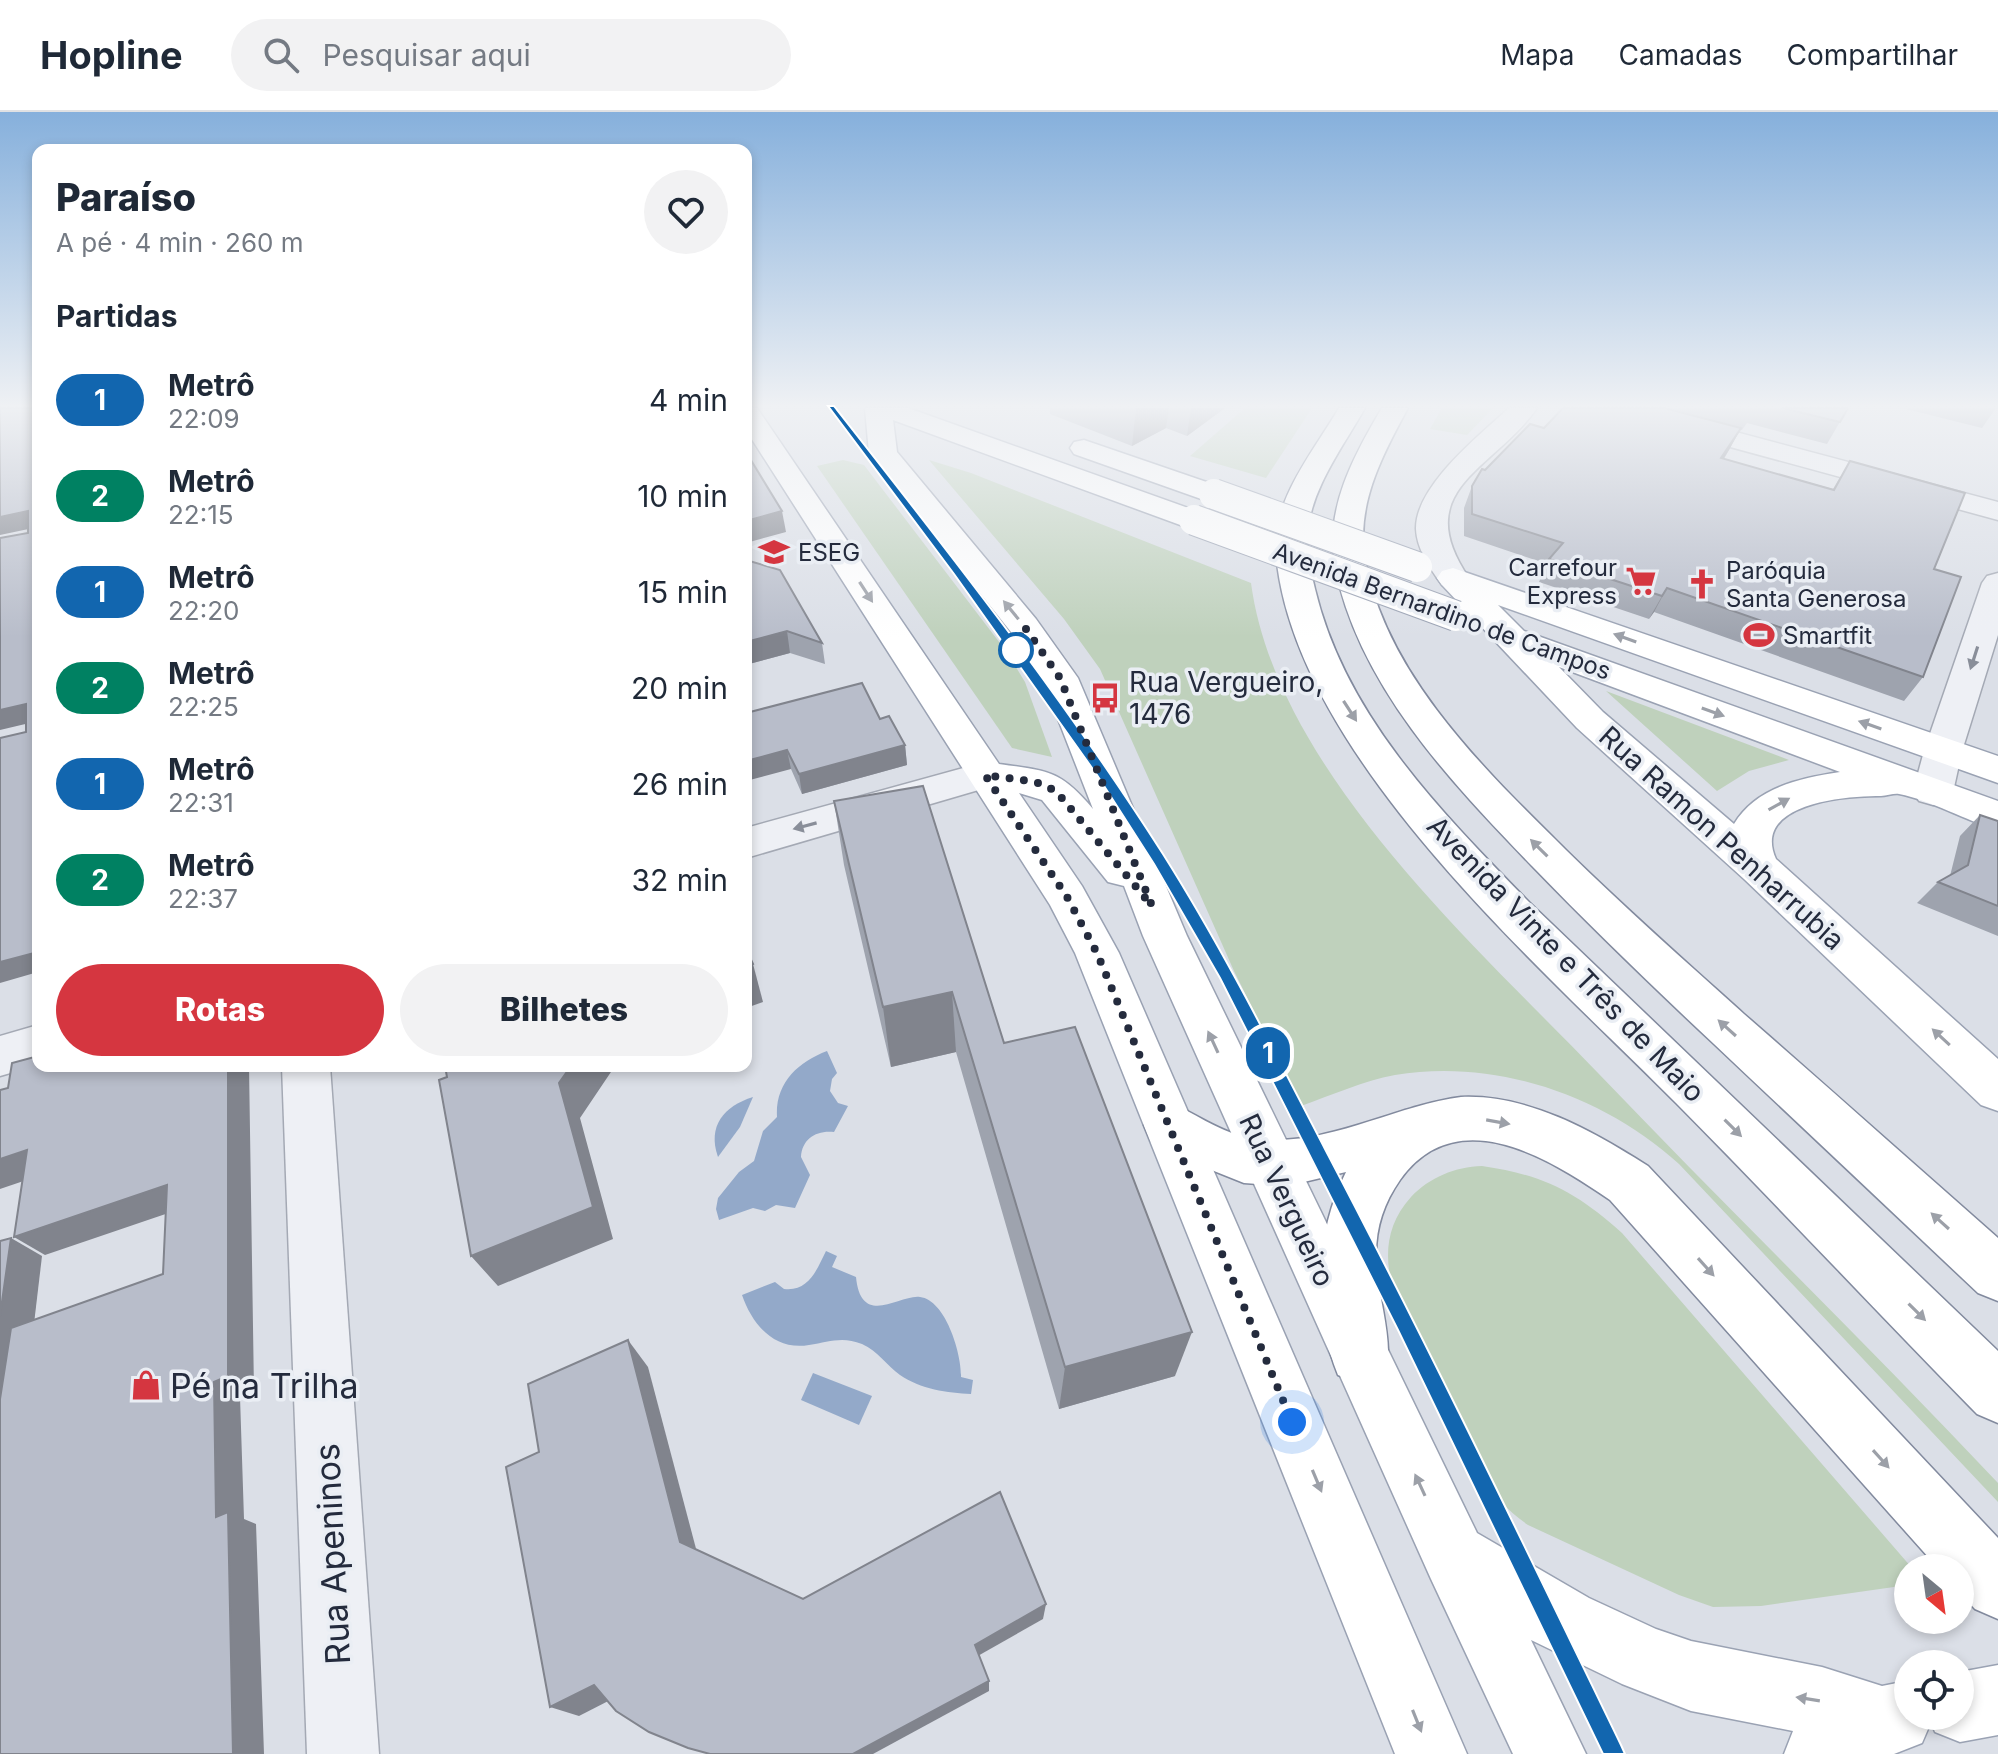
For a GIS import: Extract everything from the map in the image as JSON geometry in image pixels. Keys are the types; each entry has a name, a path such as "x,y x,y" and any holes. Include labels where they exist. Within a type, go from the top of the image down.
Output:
{"main road":[{"path":"795,485 1067,897 1097,953 1431,1754"},
{"name":"Rua Vergueiro","path":"909,485 1024,626 1060,678 1152,906 1269,1163 1550,1754"},
{"name":"Avenida Bernardino de Campos","path":"1096,485 1998,816"},
{"name":"Avenida Bernardino de Campos","path":"1188,485 1998,770"},
{"name":"Avenida Vinte e Três de Maio","path":"1307,485 1302,493 1291,552 1304,616 1337,693 1393,777 1476,875 1998,1393"},
{"name":"Avenida Vinte e Três de Maio","path":"1358,485 1351,506 1351,567 1387,663 1417,710 1489,798 1618,928 1998,1274"},
{"name":"Rua Ramon Penharrubia","path":"1453,578 1590,720 1759,868 1998,1090"},
{"path":"985,775 1036,782 1056,791 1152,906"},
{"path":"1759,868 1750,843 1754,827 1762,814 1797,795 1835,785 1874,782 1933,792"},
{"path":"1169,1125 1211,1148 1269,1163 1298,1160 1448,1120 1479,1119 1520,1126 1573,1146 1629,1183 1998,1586"},
{"path":"1359,1354 1347,1264 1348,1236 1354,1213 1365,1189 1386,1158 1421,1127"},
{"path":"1454,1556 1565,1622 1646,1660 1691,1676 1893,1719"},
{"path":"1974,1704 1998,1700"},
{"path":"1820,1754 1893,1719"}],"street":[{"path":"1447,485 1436,500 1431,515 1438,559 1453,578"},
{"path":"1901,485 1998,511"},
{"path":"1933,792 1943,751 1998,583"},
{"path":"752,841 985,775"},
{"path":"0,1056 32,1047"},
{"name":"Rua Apeninos","path":"306,1072 343,1754"}],"green space":[{"path":"830,485 879,485 1006,651 1025,682 1052,757 1012,748"},
{"path":"950,485 1001,485 1251,583 1268,652 1298,720 1339,786 1387,849 1495,968 1998,1483 1998,1502 1679,1164 1617,1119 1583,1101 1547,1088 1471,1072 1433,1071 1395,1075 1301,1106 1234,971 1100,669 1064,619"},
{"path":"1606,691 1789,760 1749,771 1717,791"},
{"path":"1482,1166 1541,1180 1574,1196 1622,1233 1900,1554 1894,1554 1894,1587 1761,1606 1713,1607 1679,1595 1528,1525 1508,1509 1483,1478 1411,1335 1393,1288 1388,1265 1389,1241 1396,1219 1411,1197 1426,1184 1462,1168"}],"water":[{"path":"827,1051 837,1073 832,1079 830,1091 838,1103 848,1106 834,1132 816,1134 804,1145 801,1157 810,1175 795,1208 776,1205 765,1211 753,1208 719,1220 716,1209 718,1198 739,1172 754,1161 763,1131 777,1117 777,1105 784,1084 807,1061"},
{"path":"753,1097 740,1127 718,1157 715,1136 720,1119 734,1106"},
{"path":"826,1251 837,1256 832,1267 856,1277 859,1293 865,1302 882,1305 920,1297 938,1308 951,1330 959,1356 961,1377 973,1380 971,1394 916,1384 900,1375 868,1347 855,1342 836,1340 796,1346 785,1344 766,1333 752,1316 742,1295 775,1282 784,1289 800,1287 811,1278"},
{"path":"813,1373 872,1396 859,1425 801,1400"}],"building":[{"path":"0,485 32,485 32,954 0,962 0,738 26,732 26,704 0,710 0,538 28,533 28,511 0,517"},
{"path":"752,485 766,485 782,511 752,519"},
{"path":"1815,485 1834,490 1837,485 1935,485 1965,493 1934,569 1961,577 1923,677 1667,588 1662,596 1549,559 1563,543 1472,514 1472,486"},
{"path":"752,562 780,570 822,643 787,631 752,640"},
{"path":"862,683 880,719 889,716 905,745 799,774 787,750 752,759 752,711"},
{"path":"923,786 1004,1043 1075,1027 1192,1332 1065,1367 952,992 883,1007 834,801"},
{"path":"1980,815 1998,821 1998,906 1938,882 1968,865"},
{"path":"32,1058 32,1072 228,1072 228,1376 214,1382 216,1517 228,1512 233,1754 0,1754 0,1399 11,1328 163,1274 167,1185 14,1237 27,1150 0,1159 0,1090 8,1088 12,1063"},
{"path":"446,1072 567,1072 559,1083 593,1207 471,1256 439,1080 447,1077"},
{"path":"11,1238 0,1316 0,1241"},
{"path":"628,1340 680,1542 803,1599 1000,1492 1046,1604 975,1645 989,1681 853,1754 710,1754 649,1732 616,1711 594,1685 550,1707 506,1467 539,1452 528,1384"}],"metro line":[{"name":"1","path":"890,485 1019,654 1102,772 1159,860 1226,975 1308,1128 1405,1323 1612,1754"}],"place":[{"name":"ESEG","path":"774,552"},
{"name":"Carrefour Express","path":"1641,581"},
{"name":"Paróquia Santa Generosa","path":"1702,584"},
{"name":"Smartfit","path":"1759,635"},
{"name":"Rua Vergueiro, 1476","path":"1105,698"},
{"name":"Pé na Trilha","path":"146,1385"}],"route":[{"path":"1016,650 1024,626 1060,678 1152,906 1056,791 1036,782 985,775 1067,897 1097,953 1292,1422"}]}
